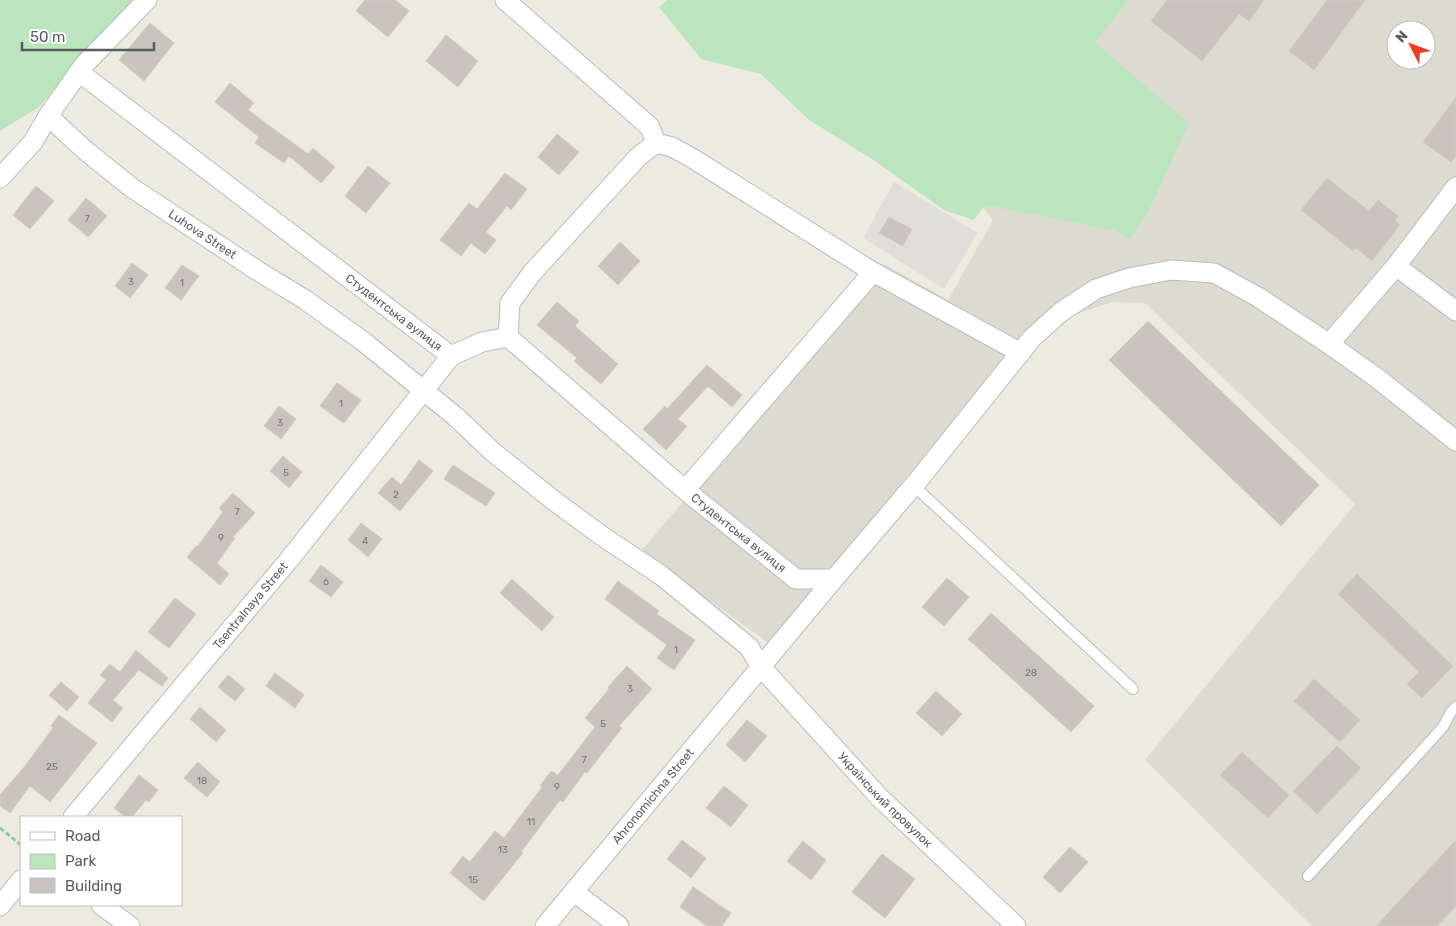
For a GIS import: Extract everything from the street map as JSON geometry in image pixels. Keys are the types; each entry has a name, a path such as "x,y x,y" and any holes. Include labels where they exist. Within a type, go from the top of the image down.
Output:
{"street":[{"path":"0,178 33,142 48,116 84,65 147,0"},
{"path":"505,0 650,127 656,144"},
{"name":"Студентська вулиця","path":"79,72 451,356 482,342 508,337 685,490 796,579 834,579"},
{"name":"Luhova Street","path":"48,116 86,151 132,188 304,299 364,342 456,417 493,452 546,494 602,536 662,576 749,647 761,667"},
{"path":"508,337 510,303 532,272 638,157 656,144 672,147 692,158 873,272 1021,353"},
{"path":"1329,344 1396,266 1456,187"},
{"path":"1396,266 1456,311"},
{"name":"Ahronomichna Street","path":"545,926 834,579 914,486 1032,338 1061,312 1096,289 1129,278 1171,270 1214,274 1258,297 1329,344 1377,378 1456,441"},
{"path":"685,490 873,272"},
{"name":"Tsentralnaya Street","path":"74,816 288,562 451,356"},
{"name":"Український провулок","path":"761,667 880,798 1016,926"},
{"path":"0,906 20,881"},
{"path":"574,892 619,926"},
{"path":"102,906 130,926"}],"lane":[{"path":"914,486 1133,689"},
{"path":"1308,876 1443,727 1456,706"}],"path":[{"path":"0,828 20,844"}],"shaded area":[{"path":"741,0 1456,0 1456,926 1312,926 1145,760 1355,504 1145,303 1112,302 1036,327 770,644 641,551 886,265 948,300 993,220 915,124"},
{"path":"894,182 978,233 944,289 863,238"}],"green space":[{"path":"0,0 138,0 122,14 39,107 0,131"},
{"path":"667,0 1128,0 1095,43 1189,123 1150,208 1130,239 1113,230 985,205 974,220 944,210 872,159 809,120 761,74 701,59 659,7"}],"building":[{"path":"365,0 395,0 409,11 388,37 356,11"},
{"path":"1167,0 1264,0 1249,21 1239,14 1202,61 1151,21"},
{"path":"1327,0 1365,0 1314,70 1289,51"},
{"path":"150,23 174,43 144,81 119,60"},
{"path":"446,35 478,61 458,87 426,61"},
{"path":"230,83 254,103 248,110 308,154 313,148 335,167 321,183 289,156 284,163 255,143 259,137 215,102"},
{"path":"1456,97 1456,155 1451,162 1423,142"},
{"path":"557,134 579,152 559,175 538,157"},
{"path":"368,166 390,183 366,213 345,196"},
{"path":"505,173 527,189 511,210 507,206 486,232 496,240 485,254 471,243 461,256 440,240 469,203 477,209"},
{"path":"1327,178 1369,211 1378,200 1398,216 1395,221 1400,225 1372,261 1356,248 1353,251 1301,210"},
{"path":"36,186 54,201 30,229 13,215"},
{"path":"86,198 107,216 88,237 68,220"},
{"path":"889,217 912,229 903,246 879,233"},
{"path":"620,242 640,261 618,285 598,266"},
{"path":"132,263 148,275 130,298 115,286"},
{"path":"182,265 199,276 181,300 165,288"},
{"path":"557,302 579,321 575,326 618,364 601,384 574,361 577,358 537,325"},
{"path":"1148,321 1319,485 1281,526 1109,360"},
{"path":"707,365 742,395 732,407 708,386 678,419 687,426 666,450 643,429 665,406 667,409"},
{"path":"337,383 361,400 344,423 320,406"},
{"path":"279,406 296,419 281,439 264,426"},
{"path":"283,456 302,472 289,488 270,471"},
{"path":"419,460 433,471 400,511 378,493 392,477 401,485"},
{"path":"453,465 495,493 486,506 444,479"},
{"path":"233,493 255,513 233,537 235,538 217,563 229,574 220,585 187,557 197,547 223,512 219,508"},
{"path":"361,523 382,539 368,557 348,540"},
{"path":"321,565 343,582 331,597 309,581"},
{"path":"1357,574 1453,666 1422,698 1407,684 1419,672 1338,594"},
{"path":"947,578 969,597 944,626 922,607"},
{"path":"512,579 554,617 542,631 500,593"},
{"path":"618,581 659,611 657,614 695,640 674,670 657,658 667,645 605,599"},
{"path":"175,598 196,614 169,648 148,632"},
{"path":"991,613 1094,706 1071,732 968,639"},
{"path":"136,650 168,678 162,686 139,670 113,700 123,708 112,722 88,703 106,680 100,675 110,664 120,672"},
{"path":"627,666 652,689 619,726 622,728 587,773 585,772 563,802 560,800 521,852 523,853 484,901 450,873 463,856 470,862 495,831 504,838 542,787 540,786 551,771 558,775 595,727 585,718 609,689 608,687"},
{"path":"275,673 304,695 295,708 266,686"},
{"path":"228,675 245,689 235,701 218,687"},
{"path":"1314,679 1360,720 1340,742 1294,701"},
{"path":"61,682 79,697 67,711 49,695"},
{"path":"936,691 962,714 942,736 916,713"},
{"path":"200,707 226,730 216,742 190,719"},
{"path":"59,715 97,743 50,802 30,786 10,813 0,806 0,795 25,766 53,728 51,726"},
{"path":"747,720 767,736 745,762 726,745"},
{"path":"1337,746 1361,768 1317,814 1293,791"},
{"path":"1242,752 1289,795 1268,818 1220,775"},
{"path":"198,762 220,782 207,797 184,778"},
{"path":"139,775 158,790 149,802 146,800 133,816 125,816 114,808"},
{"path":"724,786 748,805 731,827 706,808"},
{"path":"682,840 706,858 691,878 667,859"},
{"path":"1456,840 1456,906 1437,926 1376,926"},
{"path":"803,841 826,860 811,880 787,861"},
{"path":"1070,847 1088,862 1060,893 1043,877"},
{"path":"882,854 915,879 885,918 852,892"},
{"path":"693,887 731,913 722,926 707,926 680,907"}]}
